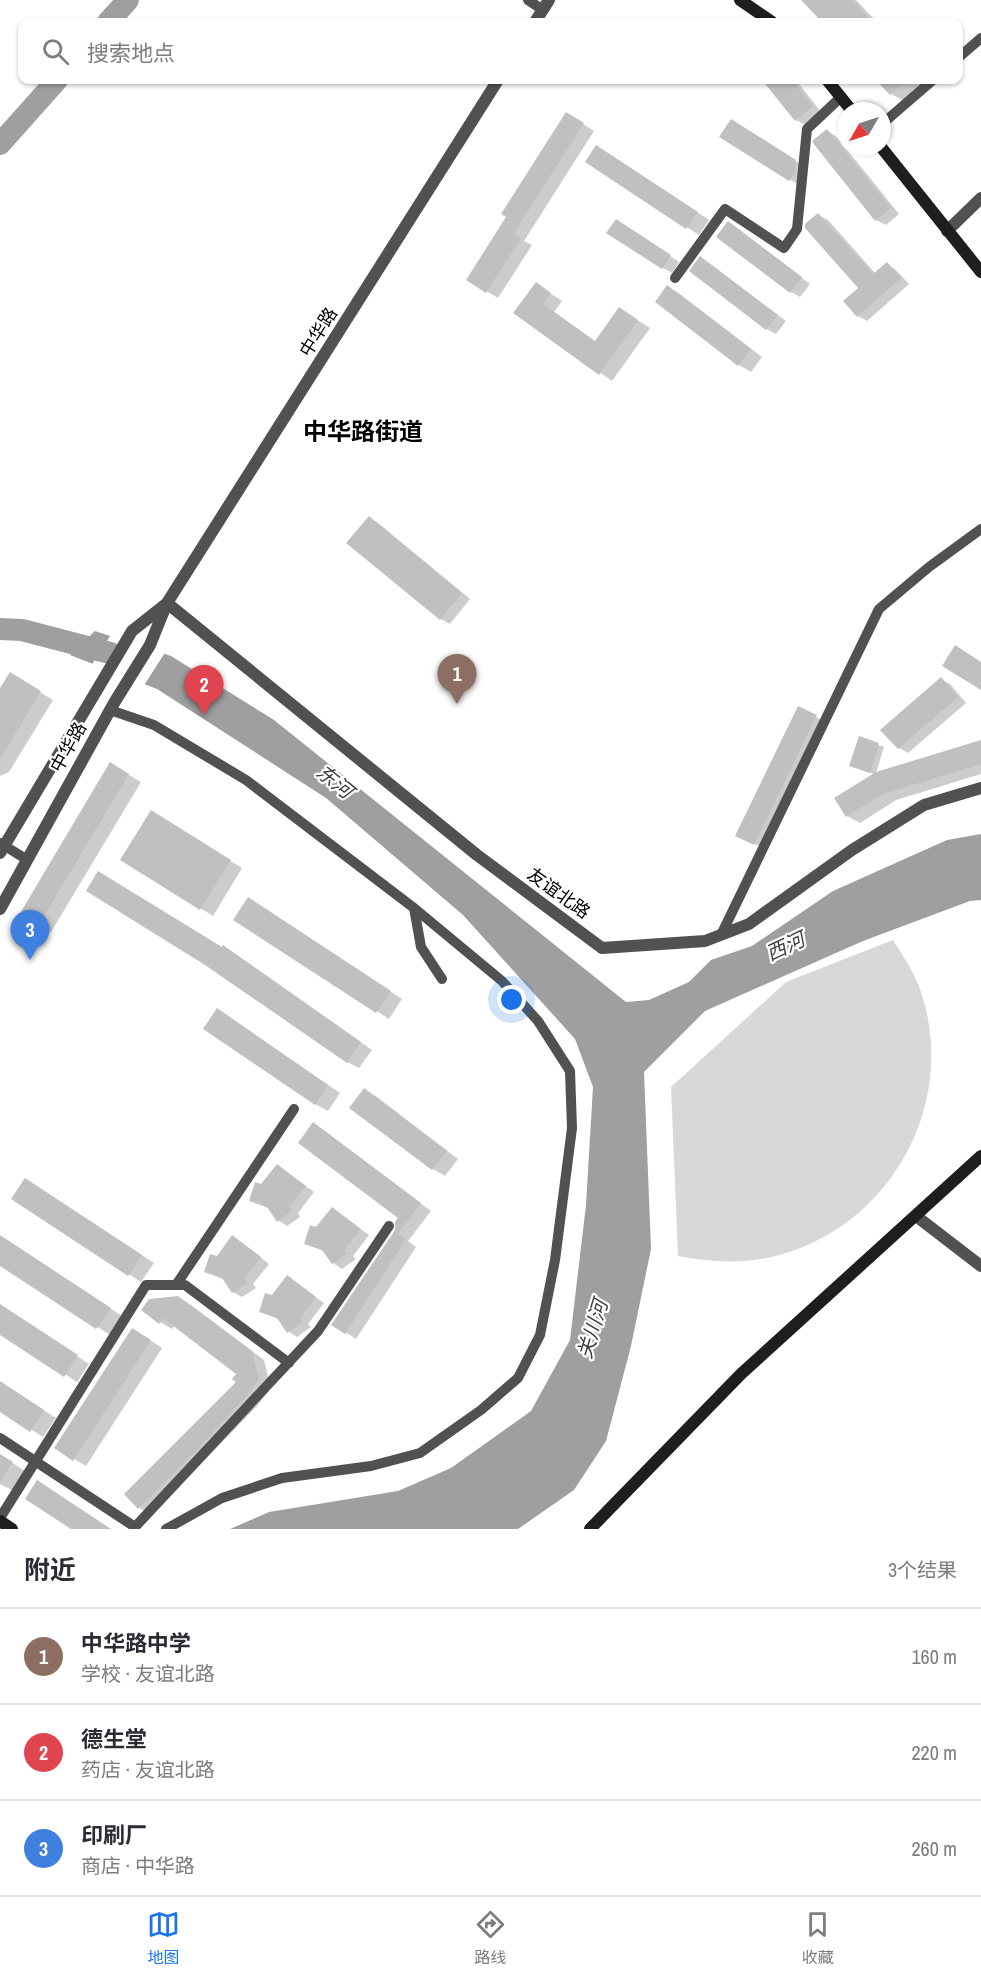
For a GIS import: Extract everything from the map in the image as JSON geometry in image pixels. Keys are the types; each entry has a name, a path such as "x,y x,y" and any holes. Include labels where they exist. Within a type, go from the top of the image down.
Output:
{"main road":[{"path":"740,0 766,18"},
{"path":"830,84 845,102"},
{"path":"888,156 981,272"},
{"path":"590,1529 741,1374 981,1156"},
{"path":"0,1519 12,1529"}],"street":[{"path":"528,0 546,5 538,18"},
{"path":"963,54 981,38"},
{"name":"中华路","path":"0,909 112,707 150,645 167,603 495,84"},
{"path":"891,116 928,84"},
{"path":"675,278 725,209 784,249 797,229 807,129 841,97"},
{"path":"947,231 981,198"},
{"path":"721,935 879,609 929,567 981,529"},
{"name":"中华路","path":"1,847 132,631 167,603"},
{"name":"友谊北路","path":"167,603 477,855 602,948 705,941 749,924 852,850 924,805 981,788"},
{"path":"112,707 154,725 246,780 414,908 502,981 538,1021 570,1071 572,1128 555,1260 540,1335 518,1378 481,1410 420,1453 371,1466 282,1478 222,1498 166,1529"},
{"path":"1,847 26,859"},
{"path":"414,908 421,946 442,979"},
{"path":"176,1285 294,1108"},
{"path":"916,1216 981,1266"},
{"path":"0,1438 135,1527 318,1331 389,1226"},
{"path":"0,1519 34,1460 146,1285 185,1285 289,1363"}],"shaded area":[{"path":"893,940 919,985 930,1035 930,1078 921,1119 904,1157 880,1191 850,1220 813,1243 772,1257 749,1261 713,1261 678,1256 671,1087 786,982"}],"water":[{"path":"95,631 171,656 274,720 626,1002 649,1000 689,982 711,960 752,946 833,891 947,840 981,834 981,900 970,901 863,941 705,1011 644,1072 651,1249 631,1346 606,1441 574,1490 518,1529 230,1529 269,1512 398,1491 451,1468 531,1411 570,1340 586,1205 593,1087 575,1039 463,915 326,798 157,689 70,655"}],"pier":[{"path":"112,633 166,651 143,687 91,666"}],"building":[{"path":"801,0 852,0 869,18 818,18"},
{"path":"765,84 795,84 813,106 795,121"},
{"path":"880,84 902,84 890,95"},
{"path":"566,112 584,123 514,233 521,238 486,293 466,280 506,217 501,214"},
{"path":"731,119 796,160 795,172 789,181 719,137"},
{"path":"827,129 837,141 837,156 849,156 891,208 875,221 813,143 813,140"},
{"path":"596,145 698,212 686,229 585,162"},
{"path":"818,213 873,274 887,262 901,278 857,317 843,301 858,288 805,228 805,224"},
{"path":"616,219 671,255 662,269 606,233"},
{"path":"728,221 802,277 790,293 716,237"},
{"path":"700,256 778,315 766,330 689,271"},
{"path":"536,282 551,293 543,304 595,341 619,307 638,320 599,375 513,313"},
{"path":"667,285 751,349 738,366 655,302"},
{"path":"369,516 462,593 440,620 346,543"},
{"path":"955,645 981,662 981,690 942,666"},
{"path":"10,672 41,691 0,759 0,688"},
{"path":"941,677 958,697 898,749 880,730"},
{"path":"798,706 817,715 754,845 735,836"},
{"path":"859,736 879,743 870,773 849,766"},
{"path":"981,740 981,764 883,794 846,817 834,798 876,772"},
{"path":"110,762 129,774 38,926 19,915"},
{"path":"151,810 231,860 200,910 120,860"},
{"path":"98,871 222,947 223,945 361,1042 347,1063 205,965 86,891"},
{"path":"248,897 391,991 376,1013 233,920"},
{"path":"217,1008 328,1085 315,1105 203,1029"},
{"path":"364,1088 447,1151 432,1170 349,1108"},
{"path":"313,1122 421,1203 398,1234 406,1239 345,1334 331,1325 395,1230 395,1222 398,1218 298,1143"},
{"path":"277,1164 306,1186 289,1207 292,1211 277,1222 267,1207 249,1201 255,1182 261,1184"},
{"path":"25,1178 142,1255 128,1276 11,1199"},
{"path":"332,1207 361,1229 344,1250 347,1254 332,1264 322,1250 304,1244 310,1225 316,1227"},
{"path":"0,1235 111,1308 96,1329 0,1266"},
{"path":"232,1235 261,1257 245,1278 248,1283 232,1293 222,1278 204,1272 210,1254 217,1256"},
{"path":"287,1275 316,1297 300,1318 303,1322 287,1333 277,1318 259,1312 265,1293 272,1295"},
{"path":"178,1296 252,1351 259,1380 195,1452 138,1509 124,1494 236,1382 232,1379 236,1374 163,1318 159,1324 141,1310 149,1299"},
{"path":"0,1304 78,1355 64,1377 0,1335"},
{"path":"132,1328 151,1340 73,1461 54,1448"},
{"path":"0,1381 44,1410 30,1432 0,1412"},
{"path":"0,1454 13,1462 0,1482"},
{"path":"37,1480 111,1529 71,1529 25,1499"}],"waterway":[{"name":"东河","path":"112,18 128,0"},
{"name":"东河","path":"0,144 53,84"},
{"name":"东河","path":"0,629 22,630 110,653"}],"place":[{"name":"中华路中学","path":"457,704"},
{"name":"德生堂","path":"204,715"},
{"name":"印刷厂","path":"30,960"}],"district":[{"name":"中华路街道","path":"363,431"}],"water label":[{"name":"西河","path":"785,946"},
{"name":"关川河","path":"592,1329"}]}
